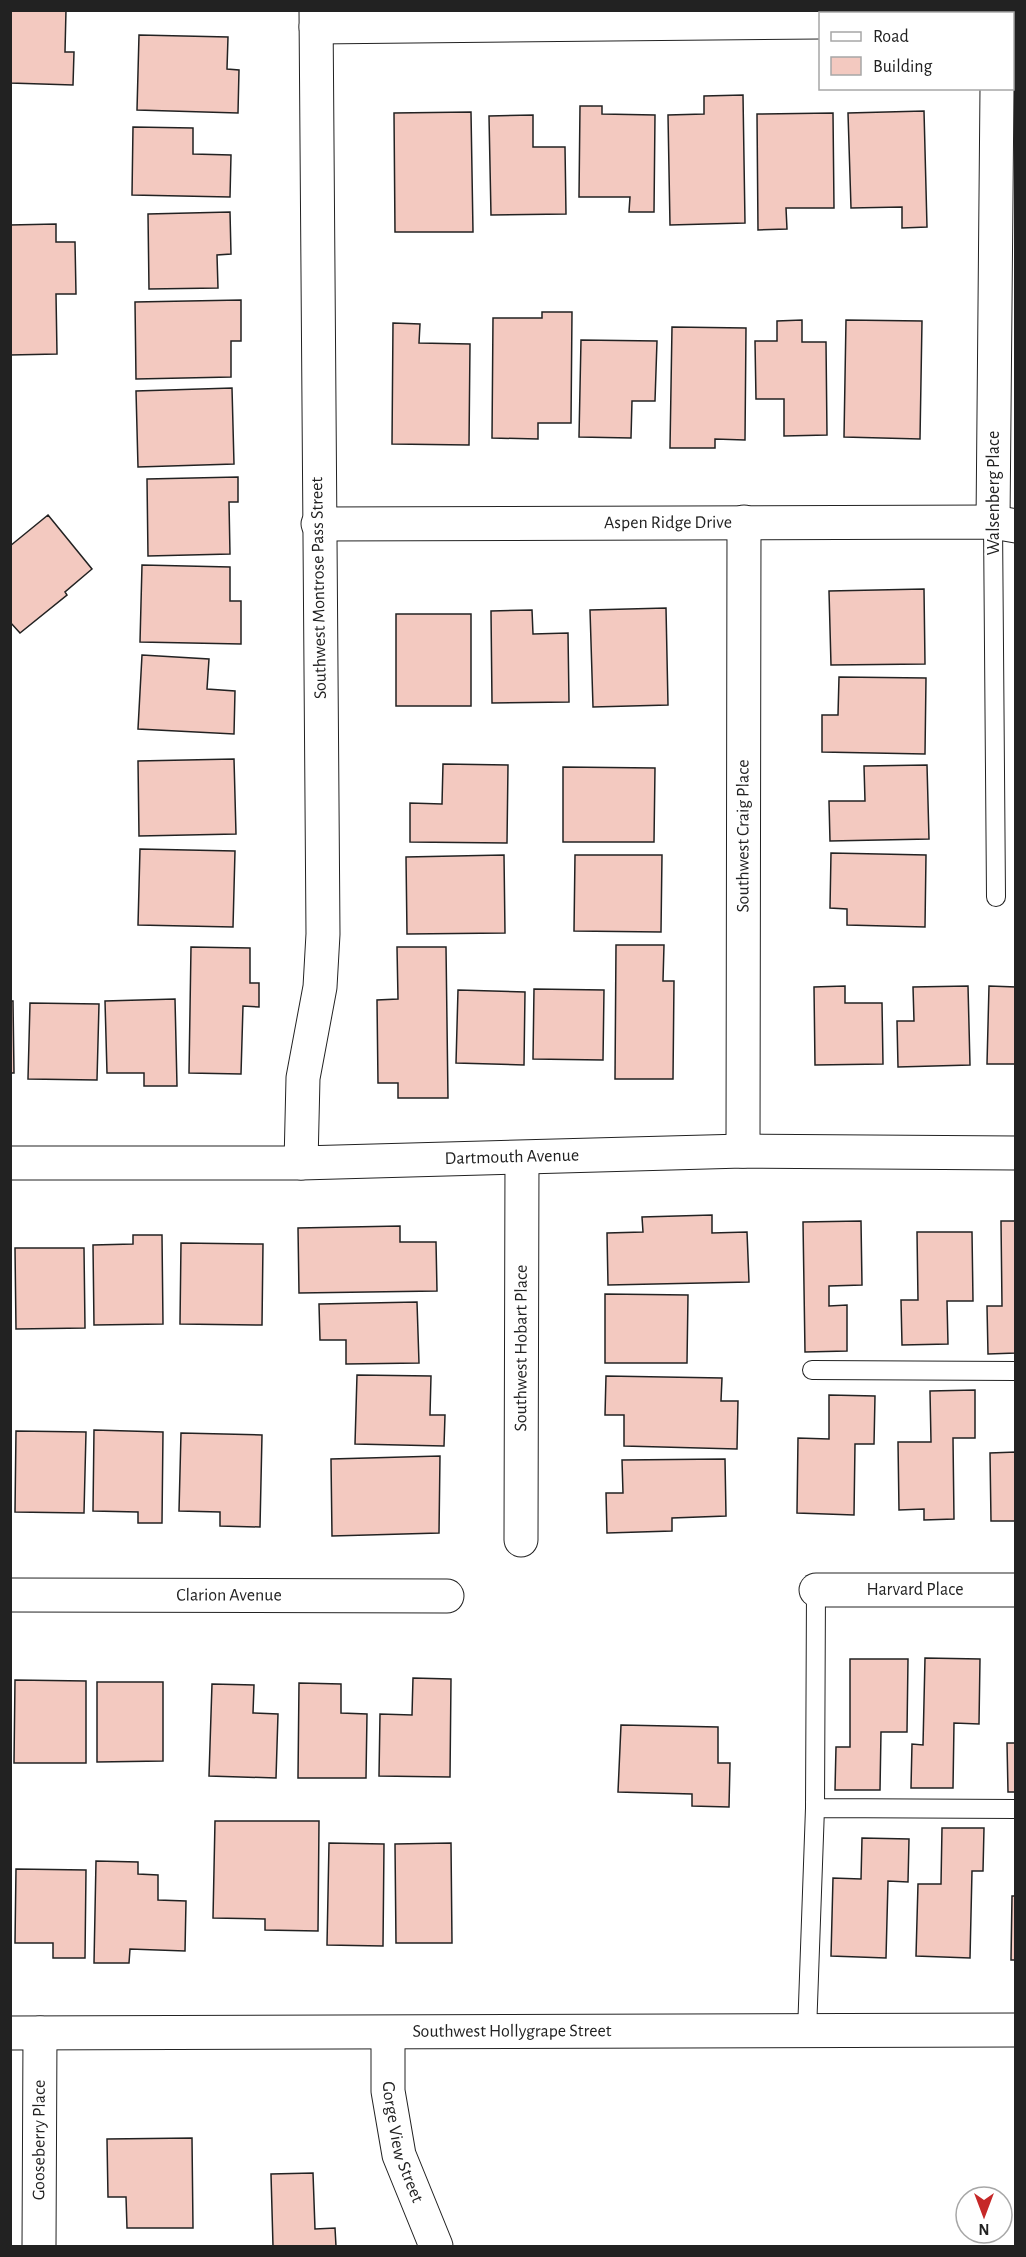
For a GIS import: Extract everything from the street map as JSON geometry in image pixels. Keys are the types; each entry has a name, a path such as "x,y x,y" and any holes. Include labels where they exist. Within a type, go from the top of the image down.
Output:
{"street":[{"path":"316,19 819,22"},
{"name":"Southwest Montrose Pass Street","path":"301,1163 303,1078 320,987 323,934 318,524 316,19"},
{"name":"Walsenberg Place","path":"997,90 1004,524"},
{"name":"Aspen Ridge Drive","path":"318,524 744,522 1004,524"},
{"name":"Southwest Craig Place","path":"743,1151 744,522"},
{"name":"Dartmouth Avenue","path":"10,1163 301,1163 743,1151 1016,1153"},
{"name":"Southwest Hobart Place","path":"521,1540 522,1158"},
{"name":"Harvard Place","path":"816,1590 1016,1590"},
{"name":"Clarion Avenue","path":"10,1595 447,1596"},
{"name":"Southwest Hollygrape Street","path":"25,2033 1016,2030"},
{"name":"Gooseberry Place","path":"25,2033 39,2247"},
{"name":"Gorge View Street","path":"388,2033 388,2091 399,2155 436,2247"}],"lane":[{"name":"Walsenberg Place","path":"996,897 1004,524"},
{"path":"812,1370 1016,1371"},
{"path":"807,2032 815,1808 816,1590"},
{"path":"815,1808 1016,1809"}],"building":[{"path":"10,10 66,10 65,52 74,52 73,85 10,83"},
{"path":"139,35 228,37 227,69 239,70 238,113 137,110"},
{"path":"743,95 745,223 670,225 668,115 704,114 704,96"},
{"path":"580,106 602,106 602,114 655,115 654,212 629,212 630,197 579,197"},
{"path":"924,111 927,227 902,228 902,207 851,208 848,113"},
{"path":"471,112 473,232 395,232 394,113"},
{"path":"833,113 834,208 786,208 787,229 758,230 757,114"},
{"path":"533,115 533,147 565,147 566,214 491,215 489,116"},
{"path":"133,127 193,128 193,154 231,155 230,197 132,195"},
{"path":"230,212 231,254 217,255 218,288 149,289 148,214"},
{"path":"56,224 56,242 75,242 76,294 56,294 57,354 10,355 10,225"},
{"path":"241,300 241,341 231,341 231,377 136,379 135,302"},
{"path":"542,312 572,312 571,423 538,423 538,439 492,438 493,318 542,318"},
{"path":"802,320 802,342 826,342 827,435 784,436 784,399 756,399 755,341 777,341 777,321"},
{"path":"846,320 922,321 920,439 844,437"},
{"path":"393,323 420,324 419,343 470,344 469,445 392,444"},
{"path":"672,327 746,328 745,440 715,439 715,448 670,448"},
{"path":"581,340 657,341 655,401 632,401 631,438 579,437"},
{"path":"232,388 234,464 138,467 136,391"},
{"path":"238,477 238,502 229,502 230,554 148,556 147,479"},
{"path":"48,515 92,569 65,592 67,595 20,633 10,622 10,546"},
{"path":"142,565 230,567 230,601 241,601 241,644 140,642"},
{"path":"924,589 925,664 831,665 829,591"},
{"path":"666,608 668,705 593,707 590,610"},
{"path":"532,610 533,634 568,633 569,702 492,703 491,611"},
{"path":"396,614 471,614 471,706 396,706"},
{"path":"142,655 209,659 207,689 235,691 234,734 138,729"},
{"path":"839,677 926,678 925,754 822,752 822,715 838,715"},
{"path":"234,759 236,834 139,836 138,761"},
{"path":"443,764 508,765 507,843 410,842 410,803 442,804"},
{"path":"927,765 929,839 830,841 829,801 865,801 864,766"},
{"path":"563,767 655,768 654,842 563,842"},
{"path":"140,849 235,851 233,927 138,925"},
{"path":"831,853 926,855 925,927 847,925 847,909 830,908"},
{"path":"504,855 505,933 407,934 406,857"},
{"path":"575,855 662,855 661,932 574,931"},
{"path":"616,945 664,945 663,981 674,981 673,1079 615,1079"},
{"path":"191,947 250,948 250,983 259,983 259,1007 243,1006 241,1074 189,1073"},
{"path":"397,947 446,947 448,1098 398,1098 398,1083 378,1083 377,1000 398,999"},
{"path":"845,986 845,1003 882,1003 883,1064 815,1065 814,987"},
{"path":"968,986 970,1065 898,1067 897,1021 914,1021 913,987"},
{"path":"989,986 1016,987 1016,1064 987,1064"},
{"path":"534,989 604,990 603,1060 533,1059"},
{"path":"458,990 525,992 524,1065 456,1063"},
{"path":"175,999 177,1086 144,1086 144,1073 107,1073 105,1001"},
{"path":"10,1001 13,1001 14,1073 10,1073"},
{"path":"30,1003 99,1004 97,1080 28,1079"},
{"path":"712,1215 712,1233 747,1232 749,1282 608,1285 607,1233 643,1232 642,1217"},
{"path":"861,1221 862,1285 829,1286 829,1306 847,1305 847,1351 805,1352 803,1222"},
{"path":"1001,1221 1016,1221 1016,1353 988,1354 987,1306 1002,1306"},
{"path":"400,1226 400,1242 436,1242 437,1291 299,1293 298,1228"},
{"path":"917,1232 972,1232 973,1301 947,1301 948,1344 902,1345 901,1300 918,1300"},
{"path":"133,1235 162,1235 163,1324 94,1325 93,1245 133,1244"},
{"path":"181,1243 263,1244 262,1325 180,1324"},
{"path":"15,1248 84,1248 85,1328 16,1329"},
{"path":"605,1294 688,1295 687,1363 605,1363"},
{"path":"417,1302 419,1363 346,1364 346,1340 320,1340 319,1304"},
{"path":"357,1375 431,1376 430,1415 445,1415 444,1446 355,1444"},
{"path":"606,1376 722,1378 721,1401 738,1401 737,1449 624,1446 624,1415 605,1415"},
{"path":"975,1390 975,1438 953,1438 954,1519 924,1520 924,1509 899,1510 898,1442 931,1442 930,1391"},
{"path":"829,1395 875,1396 874,1444 855,1444 854,1515 797,1513 798,1438 829,1439"},
{"path":"94,1430 163,1432 162,1523 138,1523 138,1512 93,1511"},
{"path":"16,1431 86,1432 84,1513 15,1512"},
{"path":"181,1433 262,1435 260,1527 220,1526 220,1512 179,1511"},
{"path":"1016,1452 1016,1521 991,1521 990,1453"},
{"path":"440,1456 439,1533 332,1536 331,1459"},
{"path":"725,1459 726,1516 672,1518 672,1531 607,1533 606,1493 623,1493 622,1460"},
{"path":"925,1658 980,1659 979,1724 954,1723 953,1788 911,1788 912,1744 923,1745"},
{"path":"850,1659 908,1659 907,1732 881,1732 880,1790 835,1790 836,1747 850,1747"},
{"path":"413,1678 451,1679 450,1777 379,1776 380,1714 412,1715"},
{"path":"15,1680 86,1681 86,1763 14,1763"},
{"path":"97,1682 163,1682 163,1761 97,1762"},
{"path":"299,1683 341,1684 341,1713 367,1714 366,1778 298,1778"},
{"path":"212,1684 254,1685 253,1713 278,1714 276,1778 209,1776"},
{"path":"621,1725 718,1727 718,1763 730,1763 729,1807 692,1806 692,1794 618,1792"},
{"path":"1007,1743 1016,1743 1016,1792 1008,1792"},
{"path":"215,1821 319,1821 318,1931 265,1930 265,1919 213,1918"},
{"path":"942,1828 984,1828 983,1871 972,1871 970,1958 916,1956 918,1884 941,1884"},
{"path":"862,1838 909,1839 908,1882 888,1881 886,1958 831,1956 833,1878 861,1879"},
{"path":"329,1843 384,1844 383,1946 327,1945"},
{"path":"451,1843 452,1943 396,1943 395,1844"},
{"path":"96,1861 138,1862 138,1874 158,1875 158,1900 186,1901 185,1951 130,1949 129,1963 94,1963"},
{"path":"16,1869 86,1870 85,1958 53,1958 53,1943 15,1943"},
{"path":"1012,1896 1016,1896 1016,1960 1011,1960"},
{"path":"192,2138 193,2228 127,2228 126,2197 108,2197 107,2139"},
{"path":"313,2173 315,2229 335,2228 336,2246 273,2246 271,2174"}]}
